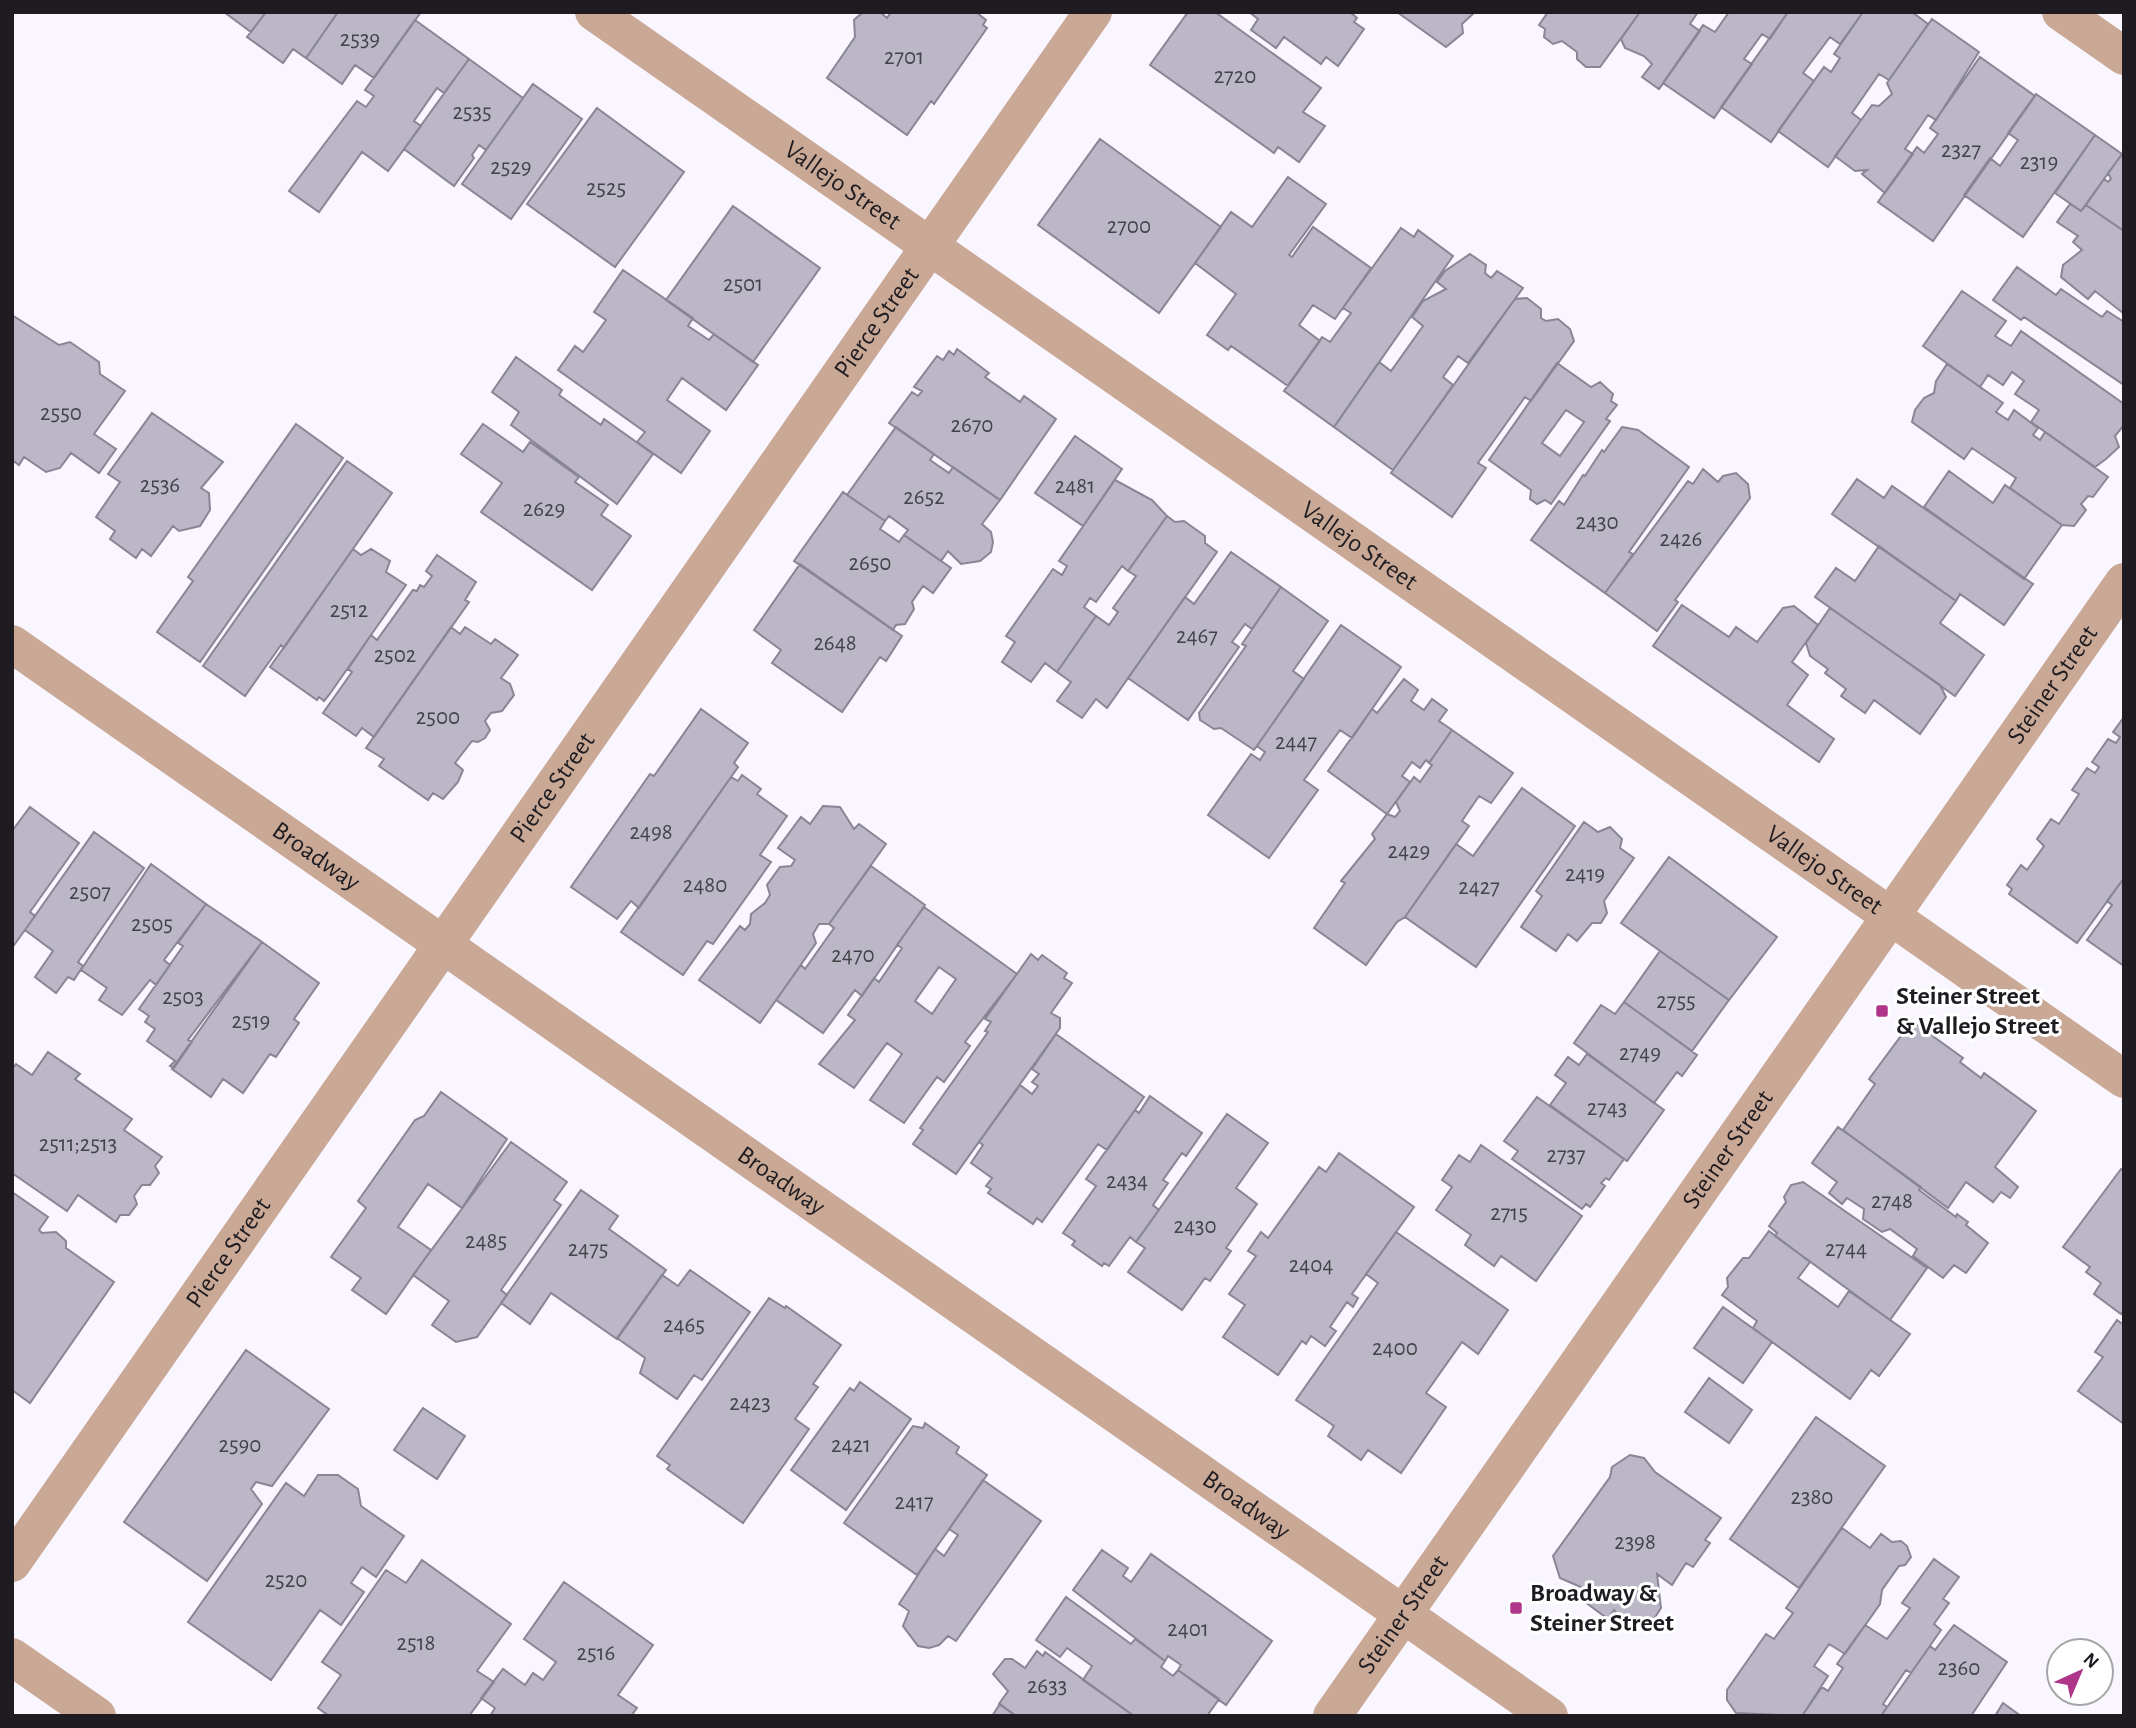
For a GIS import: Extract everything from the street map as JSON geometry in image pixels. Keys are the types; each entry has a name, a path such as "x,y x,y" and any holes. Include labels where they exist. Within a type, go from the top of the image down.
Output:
{"street":[{"name":"Vallejo Street","path":"594,12 2124,1079"},
{"name":"Pierce Street","path":"12,1563 1093,12"},
{"path":"2062,12 2124,56"},
{"name":"Steiner Street","path":"1332,1716 2124,582"},
{"name":"Broadway","path":"12,644 1549,1716"},
{"path":"12,1657 97,1716"}],"building":[{"path":"224,12 266,12 251,32"},
{"path":"266,12 338,12 306,58 293,49 283,63 247,37"},
{"path":"338,12 421,12 374,78 355,65 342,84 306,58"},
{"path":"863,12 880,12 887,18 891,12 976,12 986,20 983,25 987,28 934,104 931,101 907,135 827,78 855,37 854,20"},
{"path":"1188,12 1215,12 1321,88 1303,112 1325,126 1299,162 1278,147 1274,153 1150,65"},
{"path":"1249,12 1350,12 1357,18 1354,22 1364,29 1338,66 1326,57 1321,64 1284,37 1276,48 1251,30 1258,19"},
{"path":"1397,12 1475,12 1462,24 1463,33 1446,47"},
{"path":"1548,12 1640,12 1600,67 1586,67 1577,59 1577,52 1562,41 1553,44 1544,37 1545,29 1539,25"},
{"path":"1640,12 1698,12 1690,24 1700,31 1659,89 1642,77 1652,64 1644,56 1625,48 1621,39"},
{"path":"1729,12 1788,12 1770,39 1762,34 1744,59 1752,64 1714,118 1663,83 1703,25 1715,32"},
{"path":"1788,12 1863,12 1840,44 1830,37 1803,73 1814,81 1771,142 1721,107"},
{"path":"1863,12 1912,12 1928,24 1889,80 1879,74 1852,113 1861,120 1828,167 1778,131 1824,67 1831,72 1840,58 1834,54"},
{"path":"1932,19 1979,52 1936,120 1928,115 1905,149 1913,154 1885,193 1862,174 1867,170 1855,171 1835,156 1872,105 1879,106 1892,94 1887,83"},
{"path":"415,20 469,59 444,93 437,88 414,121 421,126 388,171 362,152 319,212 289,191 357,101 366,107 374,96 365,90"},
{"path":"1980,57 2035,96 1933,241 1878,202 1917,147 1924,153 1938,134 1930,128"},
{"path":"469,59 523,98 486,150 479,145 472,155 474,158 454,186 404,149"},
{"path":"533,84 582,119 511,219 462,184"},
{"path":"2036,94 2095,135 2023,237 1964,195 1990,158 2000,166 2018,140 2008,133"},
{"path":"597,108 684,172 615,267 527,204"},
{"path":"2095,135 2122,154 2081,211 2055,193"},
{"path":"1100,139 1221,227 1159,313 1038,225"},
{"path":"2124,152 2124,231 2086,205 2104,179 2108,182 2111,179 2108,173"},
{"path":"1288,177 1326,204 1289,255 1292,257 1313,227 1371,268 1335,319 1313,305 1299,325 1320,341 1288,386 1231,346 1228,350 1207,335 1236,294 1195,263 1231,212 1252,227"},
{"path":"2070,204 2081,211 2086,205 2124,231 2124,322 2123,313 2095,291 2088,299 2061,277 2063,265 2082,250 2073,242 2078,236 2057,222"},
{"path":"733,206 820,268 753,362 666,300"},
{"path":"1401,228 1414,237 1418,230 1453,256 1334,427 1284,391 1322,337 1330,342 1351,313 1343,308"},
{"path":"1470,254 1486,265 1485,273 1491,278 1497,271 1523,288 1468,363 1458,356 1443,377 1453,385 1393,470 1334,427 1379,362 1391,371 1423,326 1412,317 1423,301 1446,289 1437,282 1445,271"},
{"path":"2017,267 2056,295 2061,289 2102,317 2107,311 2124,322 2124,385 2024,317 2021,320 1993,300"},
{"path":"623,270 693,318 688,326 709,340 714,334 758,365 726,410 682,378 667,400 710,431 681,473 637,442 645,432 558,370 575,346 583,352 606,320 594,312"},
{"path":"1962,291 2006,321 1995,336 2011,346 2021,331 2124,404 2124,425 2115,436 2119,447 2095,467 2031,422 2039,410 2015,394 2024,381 2012,372 2003,385 1988,375 1980,387 1923,346"},
{"path":"1527,298 1541,309 1541,318 1546,321 1558,319 1570,329 1574,341 1531,401 1525,397 1478,463 1486,468 1452,517 1391,473 1515,299"},
{"path":"12,315 59,345 70,342 99,362 100,374 125,391 94,434 116,449 99,473 71,453 60,468 46,472 24,457 19,465 12,460"},
{"path":"957,349 989,373 985,377 1020,402 1024,396 1056,419 1000,500 889,423 912,392 918,396 922,391 914,387 937,356 943,360 949,351 954,355"},
{"path":"516,357 562,390 559,395 601,425 604,419 653,454 617,504 511,425 519,412 492,392"},
{"path":"1557,363 1591,387 1600,382 1613,394 1611,401 1617,405 1606,419 1610,421 1551,504 1545,500 1537,504 1530,499 1531,490 1489,460","holes":["1566,410 1584,422 1560,456 1542,443"]},
{"path":"1947,364 2003,403 1996,412 2008,420 2014,410 2038,428 2033,435 2040,440 2045,432 2108,477 2093,497 2088,496 2081,504 2086,510 2074,526 2062,525 2010,488 2016,478 1972,448 1964,459 1912,422 1915,410 1924,398 1934,393 1936,381"},
{"path":"152,413 223,462 201,488 209,493 210,510 200,526 179,531 173,526 151,556 142,549 136,558 110,539 115,531 96,517 120,482 108,474"},
{"path":"296,424 343,458 200,662 157,632 193,581 188,577"},
{"path":"483,424 523,452 530,442 579,477 575,482 608,505 601,515 631,536 592,590 481,512 502,483 461,454"},
{"path":"896,427 934,454 930,460 949,473 953,467 1000,500 982,524 991,532 993,542 991,552 980,561 961,564 948,551 941,561 904,535 908,530 889,516 885,521 847,495"},
{"path":"1622,427 1638,430 1689,467 1629,552 1633,554 1605,593 1531,540 1559,501 1564,505 1583,475 1585,476 1602,450 1604,452"},
{"path":"1075,436 1122,469 1083,526 1035,493"},
{"path":"347,461 392,493 284,648 281,645 245,696 203,666"},
{"path":"1703,469 1718,482 1723,476 1736,473 1748,484 1750,498 1675,600 1678,602 1657,631 1605,593 1688,481 1693,484"},
{"path":"1949,471 1993,503 2005,485 2062,525 2024,579 1924,507"},
{"path":"1857,479 1884,498 1892,486 2033,584 2004,625 1960,594 1956,601 1832,514"},
{"path":"1115,480 1152,500 1167,516 1128,571 1122,566 1096,602 1090,598 1084,607 1096,616 1057,672 1045,663 1031,682 1002,662 1015,642 1006,636 1053,569 1062,575 1067,566 1059,561"},
{"path":"843,492 885,521 880,529 899,542 904,535 951,568 933,593 923,586 912,602 914,609 905,624 896,625 893,630 794,561"},
{"path":"1167,516 1175,522 1184,521 1205,536 1205,543 1217,552 1107,708 1096,699 1082,718 1057,701 1071,682 1057,672 1096,616 1109,625 1118,612 1113,608 1136,576 1128,571"},
{"path":"1879,546 1956,601 1940,623 1984,655 1955,696 1815,597 1836,568 1855,581"},
{"path":"353,549 361,555 371,549 390,561 386,572 406,585 329,695 324,701 319,697 317,700 270,667"},
{"path":"1231,552 1281,587 1252,629 1245,624 1232,642 1239,647 1188,720 1128,678 1185,597 1194,604"},
{"path":"437,555 476,582 465,600 469,602 374,737 362,728 356,736 323,713 352,672 348,669 371,635 377,640 413,590 417,591 420,585 424,587 432,576 426,571"},
{"path":"800,564 902,636 886,661 880,657 842,712 772,663 781,650 754,630"},
{"path":"1281,587 1328,621 1293,671 1304,679 1254,750 1221,728 1214,729 1200,720 1199,713 1246,646 1242,644"},
{"path":"1682,605 1729,637 1736,627 1757,642 1783,608 1794,606 1818,625 1792,662 1808,675 1787,705 1834,739 1819,762 1653,646"},
{"path":"1830,608 1940,685 1946,697 1920,734 1874,700 1865,713 1841,696 1846,689 1825,673 1828,669 1810,656 1806,643"},
{"path":"1341,625 1401,667 1352,738 1340,730 1304,780 1318,790 1269,858 1208,815 1251,754 1260,760 1265,752 1257,746"},
{"path":"451,627 460,634 465,627 491,644 495,639 518,655 501,678 510,684 514,695 502,711 491,713 485,721 490,730 485,738 478,742 472,741 455,763 463,770 458,782 443,799 433,793 428,800 379,766 384,759 366,748"},
{"path":"1404,679 1418,690 1411,701 1424,710 1432,699 1447,710 1439,721 1452,730 1429,763 1426,760 1420,768 1412,762 1402,776 1410,782 1387,814 1328,771 1372,709 1377,713"},
{"path":"701,709 748,743 734,763 738,767 639,908 631,901 617,919 571,887 650,774 654,776"},
{"path":"2124,717 2124,878 2077,943 2009,894 2012,889 2007,885 2021,865 2027,870 2044,846 2037,839 2051,819 2059,824 2079,794 2072,790 2087,768 2095,773 2099,767 2092,762 2108,739 2116,743 2120,737 2113,732"},
{"path":"1452,730 1513,773 1491,803 1479,796 1462,821 1469,826 1405,917 1397,922 1366,965 1314,928 1345,883 1341,881 1375,839 1372,834 1387,814 1395,817 1400,811 1396,802 1414,777 1420,782 1432,765 1429,763"},
{"path":"742,775 761,789 757,794 787,816 760,855 771,862 713,944 707,941 683,975 621,932 731,777 738,781"},
{"path":"1522,788 1575,826 1476,967 1405,917 1456,844 1473,856"},
{"path":"823,806 840,807 854,829 859,824 886,844 829,924 819,924 813,934 816,943 760,1023 699,980 740,926 745,930 750,924 751,914 765,903 770,895 767,885 780,867 791,866 795,860 778,848 801,817 810,824"},
{"path":"30,807 79,843 30,912 35,916 12,948 12,831"},
{"path":"1584,822 1598,832 1610,827 1622,839 1620,848 1634,858 1604,901 1607,913 1601,923 1592,923 1577,941 1568,934 1556,951 1521,927 1542,896 1536,891"},
{"path":"94,832 144,868 78,962 83,966 74,980 68,977 56,993 35,977 53,951 25,930"},
{"path":"1669,857 1777,937 1729,1000 1621,923"},
{"path":"151,864 206,904 164,960 170,965 156,985 150,980 122,1015 99,1000 107,988 81,970"},
{"path":"871,866 925,905 862,996 855,990 823,1033 776,1000 801,965 805,969 834,928 829,924"},
{"path":"2124,878 2124,966 2087,940 2112,905 2107,901"},
{"path":"206,904 262,942 188,1040 192,1042 174,1068 170,1066 175,1061 147,1041 155,1029 145,1022 149,1016 139,1009 183,946 178,943"},
{"path":"924,907 1017,974 965,1042 970,1046 944,1082 937,1077 904,1123 870,1100 902,1054 887,1043 854,1088 819,1064 855,1020 848,1015 874,978 879,982 902,948 897,945","holes":["939,967 956,979 932,1014 915,1001"]},
{"path":"262,942 319,983 294,1019 299,1023 276,1057 270,1054 243,1093 223,1079 211,1097 172,1069"},
{"path":"1660,951 1729,1000 1692,1051 1624,1002"},
{"path":"1031,954 1038,960 1042,955 1067,973 1064,978 1072,983 1051,1013 1060,1018 1060,1028 956,1174 913,1144 923,1130 920,1128 988,1032 985,1031 991,1022 985,1019"},
{"path":"1624,1002 1697,1055 1682,1076 1677,1072 1654,1103 1574,1043 1601,1005 1615,1014"},
{"path":"1912,1021 1963,1058 1960,1062 1981,1078 1984,1073 2036,1111 1995,1167 2018,1187 2010,1198 2001,1192 1993,1202 1966,1182 1948,1208 1843,1130 1875,1084 1869,1079"},
{"path":"1056,1034 1144,1097 1107,1150 1098,1144 1042,1222 1037,1218 1033,1224 988,1193 991,1189 986,1186 992,1178 971,1163 983,1145 979,1142 1020,1085 1032,1094 1038,1086 1032,1082 1039,1074 1032,1069"},
{"path":"48,1052 80,1074 75,1079 132,1119 124,1130 162,1157 155,1166 159,1173 150,1185 142,1185 134,1196 137,1204 129,1215 120,1215 116,1222 78,1195 67,1211 12,1173 12,1069 16,1064 32,1075"},
{"path":"1587,1054 1664,1110 1627,1161 1550,1105 1566,1083 1555,1075 1568,1057 1579,1065"},
{"path":"441,1092 507,1139 462,1208 428,1184 398,1227 431,1250 386,1314 352,1290 361,1278 331,1257 366,1208 358,1201 415,1120 424,1116"},
{"path":"1150,1096 1202,1133 1186,1156 1182,1153 1163,1180 1168,1183 1153,1205 1159,1210 1136,1242 1130,1237 1109,1266 1104,1263 1102,1266 1072,1245 1075,1241 1063,1233 1096,1186 1086,1179 1135,1110 1139,1113"},
{"path":"1537,1097 1624,1159 1609,1180 1606,1178 1601,1183 1605,1186 1590,1207 1586,1204 1582,1209 1512,1159 1518,1151 1504,1141"},
{"path":"1227,1114 1268,1143 1236,1188 1257,1204 1226,1248 1231,1251 1210,1281 1205,1278 1182,1310 1128,1272 1145,1248 1136,1242"},
{"path":"1838,1127 1921,1187 1919,1190 1956,1217 1957,1214 1968,1222 1966,1225 1988,1243 1966,1273 1954,1265 1943,1278 1913,1256 1917,1249 1890,1229 1882,1232 1863,1219 1864,1209 1847,1198 1842,1204 1829,1193 1837,1182 1812,1163"},
{"path":"511,1142 567,1182 554,1200 561,1205 501,1290 507,1295 477,1337 456,1342 432,1325 449,1301 413,1275"},
{"path":"1481,1145 1582,1216 1536,1281 1501,1256 1494,1266 1465,1245 1471,1235 1436,1210 1452,1187 1442,1180 1459,1155 1470,1162"},
{"path":"1339,1153 1414,1207 1352,1294 1358,1298 1353,1307 1347,1302 1330,1327 1336,1331 1325,1346 1311,1336 1306,1344 1302,1341 1278,1375 1223,1337 1245,1305 1229,1294 1256,1256 1248,1251 1261,1232 1268,1238 1319,1167 1326,1172"},
{"path":"2121,1169 2124,1171 2124,1310 2121,1314 2094,1294 2101,1283 2086,1272 2090,1267 2063,1247"},
{"path":"1803,1182 1927,1268 1890,1320 1775,1236 1777,1233 1769,1226 1786,1202 1784,1197 1791,1185"},
{"path":"581,1190 618,1216 609,1229 666,1270 617,1339 551,1293 530,1324 501,1303"},
{"path":"12,1192 48,1217 39,1230 42,1233 56,1232 66,1241 66,1248 114,1282 30,1403 12,1390"},
{"path":"1769,1231 1810,1262 1798,1278 1838,1307 1849,1291 1910,1334 1879,1376 1871,1370 1850,1399 1753,1328 1757,1321 1722,1295 1728,1287 1727,1278 1743,1258 1749,1258"},
{"path":"1396,1232 1508,1310 1478,1354 1462,1342 1426,1393 1446,1407 1401,1473 1368,1450 1361,1460 1328,1436 1334,1426 1296,1400 1378,1283 1366,1274"},
{"path":"690,1270 750,1312 702,1380 694,1375 677,1399 640,1373 645,1358 617,1338 662,1275 678,1286"},
{"path":"769,1298 785,1308 786,1306 841,1345 813,1384 818,1387 795,1419 809,1429 743,1523 667,1469 670,1465 657,1456"},
{"path":"1723,1307 1772,1342 1743,1383 1694,1348"},
{"path":"2117,1320 2124,1325 2124,1424 2078,1391 2103,1357 2095,1352"},
{"path":"246,1350 329,1409 272,1486 256,1482 251,1489 262,1504 207,1581 124,1522"},
{"path":"1709,1378 1752,1410 1729,1443 1685,1412"},
{"path":"860,1382 911,1419 846,1510 791,1470 850,1388 854,1391"},
{"path":"423,1408 465,1436 437,1479 394,1450"},
{"path":"1816,1417 1885,1466 1799,1588 1730,1539"},
{"path":"925,1423 959,1447 956,1453 987,1475 917,1575 844,1523 913,1426 923,1428"},
{"path":"1630,1455 1644,1458 1655,1472 1721,1518 1705,1540 1710,1543 1693,1567 1686,1563 1672,1585 1657,1574 1661,1608 1652,1622 1638,1626 1623,1621 1614,1610 1608,1619 1577,1596 1583,1588 1560,1578 1553,1556 1610,1477 1612,1467"},
{"path":"318,1475 338,1475 358,1489 361,1506 404,1536 376,1577 362,1567 351,1583 364,1592 341,1625 320,1610 271,1680 188,1622 286,1483 304,1496"},
{"path":"983,1480 1041,1521 956,1641 948,1636 939,1645 929,1648 918,1646 903,1626 909,1611 899,1604 935,1549 944,1556 958,1535 949,1529"},
{"path":"1842,1528 1870,1548 1881,1534 1892,1542 1901,1541 1907,1546 1911,1557 1905,1565 1899,1566 1882,1590 1880,1604 1845,1654 1829,1644 1814,1666 1828,1676 1802,1716 1736,1713 1727,1700 1727,1690 1766,1634 1774,1639 1793,1613 1786,1608"},
{"path":"1102,1550 1128,1568 1123,1576 1131,1582 1151,1554 1272,1641 1226,1705 1178,1670 1181,1665 1168,1656 1165,1661 1073,1590"},
{"path":"1934,1559 1959,1577 1943,1599 1949,1603 1934,1624 1941,1630 1911,1673 1906,1670 1883,1704 1887,1707 1881,1716 1802,1716 1822,1687 1828,1691 1843,1668 1837,1664 1865,1625 1887,1639 1910,1608 1902,1603"},
{"path":"422,1560 511,1624 477,1671 494,1682 469,1716 329,1716 318,1708 341,1675 322,1662 386,1570 406,1583"},
{"path":"564,1582 653,1645 618,1695 637,1708 631,1716 490,1716 495,1708 481,1698 503,1669 525,1685 533,1673 543,1680 556,1662 524,1639"},
{"path":"1066,1597 1131,1644 1135,1639 1165,1661 1161,1667 1173,1676 1178,1670 1219,1699 1207,1716 1134,1716 1083,1680 1092,1666 1067,1648 1060,1657 1036,1640"},
{"path":"1954,1625 2007,1662 1971,1716 1881,1716 1930,1646 1935,1650"},
{"path":"1037,1651 1043,1656 1045,1652 1134,1716 1016,1716 999,1704 1008,1691 993,1674 1005,1659 1012,1659 1025,1668"},
{"path":"2003,1703 2021,1716 1995,1716"},
{"path":"1000,1704 1016,1716 992,1716"}],"place":[{"name":"Steiner Street & Vallejo Street","path":"1882,1011"},
{"name":"Broadway & Steiner Street","path":"1516,1608"}]}
